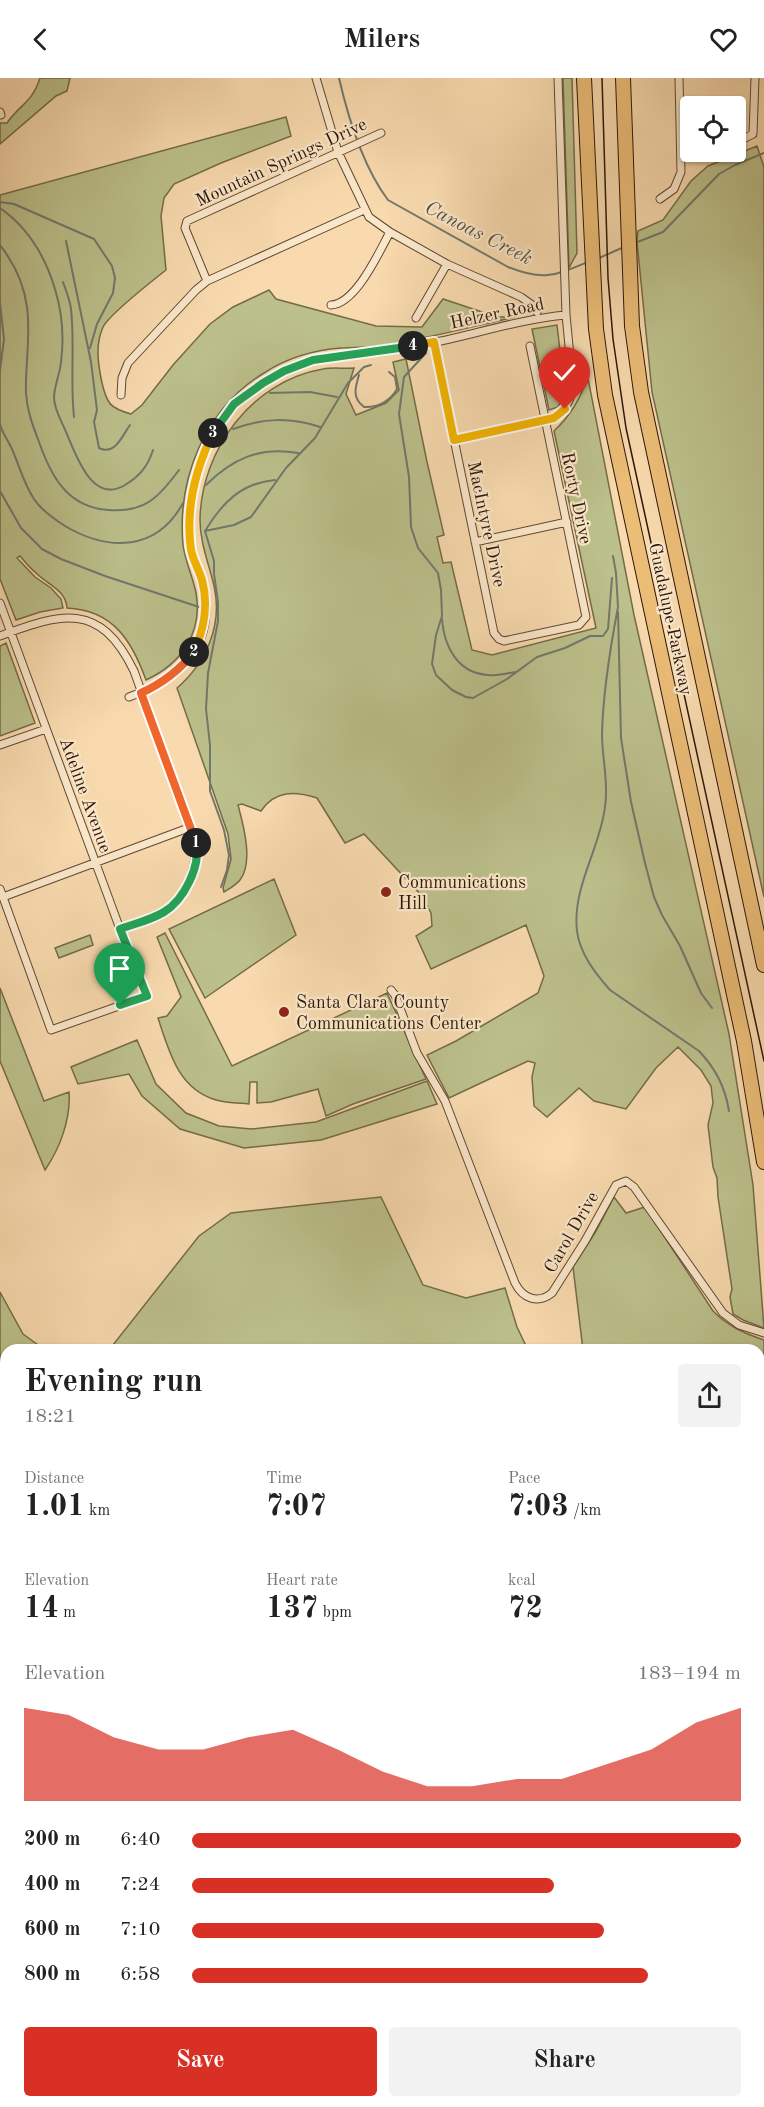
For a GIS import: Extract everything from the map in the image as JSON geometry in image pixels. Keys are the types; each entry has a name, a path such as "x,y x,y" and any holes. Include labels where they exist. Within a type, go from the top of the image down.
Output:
{"highway":[{"name":"Guadalupe Parkway","path":"584,78 593,284 600,362 611,428 744,1041 764,1162"},
{"name":"Guadalupe Parkway","path":"623,78 632,326 647,422 764,965"}],"street":[{"path":"316,78 338,152 369,217 390,232 447,264 521,297 535,307 537,312"},
{"path":"454,440 554,418 565,409 572,395 564,281 558,78"},
{"path":"679,78 680,103"},
{"path":"746,138 753,134 755,78"},
{"name":"Mountain Springs Drive","path":"207,281 185,228 187,221 381,133"},
{"path":"660,199 674,189 681,172 682,162"},
{"path":"121,395 122,378 128,363 207,281 364,210"},
{"path":"332,304 340,304 353,294 390,232"},
{"path":"416,318 447,264"},
{"name":"Helzer Road","path":"129,697 159,685 172,676 194,653 202,633 206,611 202,581 192,553 188,524 192,488 204,451 234,404 284,371 313,360 434,342 566,315"},
{"name":"MacIntyre Drive","path":"434,342 494,633 499,639"},
{"name":"Rorty Drive","path":"499,639 504,641 579,625 584,621 586,613 530,346"},
{"path":"475,542 567,522"},
{"name":"Adeline Avenue","path":"0,603 120,929 147,996 51,1030 3,897"},
{"path":"0,636 52,618 66,617 93,623 108,632 120,645 134,671 197,847 191,877 180,897 164,912 120,929"},
{"path":"0,745 46,729"},
{"path":"0,889 3,897 190,827"},
{"name":"Carol Drive","path":"391,990 417,1053 445,1101 515,1283 523,1295 536,1299 545,1298 552,1293 585,1241 616,1185 626,1181 634,1187 723,1313 739,1325 764,1333"}],"green space":[{"path":"40,78 70,78 67,91 56,96 0,144 0,123 7,123 33,93"},
{"path":"563,78 572,78 577,253 569,268"},
{"path":"286,117 291,136 174,184 164,198 161,216 166,270 114,314 100,334 99,369 110,404 118,410 131,414 142,405 173,365 210,324 233,307 269,290 276,299 376,326 422,327 443,299 497,317 515,317 429,337 372,347 331,349 311,353 273,368 243,388 211,426 199,447 190,471 185,495 182,520 183,545 195,587 197,608 192,634 187,646 170,665 146,680 127,641 109,621 83,610 67,608 60,592 20,556 17,558 35,577 51,588 61,599 63,608 40,612 16,620 0,579 0,195"},
{"path":"757,146 764,167 764,897 652,392 637,242 638,231 663,220 691,181 708,166 718,162 746,162 746,150"},
{"path":"557,325 565,393 558,407 549,410 532,329"},
{"path":"406,359 444,535 437,537 443,563 451,562 472,650 492,655 596,628 554,431 574,407 588,378 634,615 729,1034 753,1185 764,1328 733,1314 730,1297 732,1289 708,1125 713,1103 711,1086 701,1070 678,1047 656,1068 626,1109 594,1101 579,1088 547,1117 534,1106 532,1077 535,1063 528,1061 449,1098 427,1055 456,1041 538,993 544,976 526,925 431,969 416,936 432,926 431,913 421,895 364,834 345,843 317,798 301,794 279,796 261,811 242,804 238,805 246,843 246,863 240,880 224,892 223,888 231,859 228,834 177,688 204,655 214,629 216,601 214,586 200,529 203,494 210,469 235,423 253,404 274,388 297,376 323,369 354,368 346,394 356,415 386,403 399,390 393,362"},
{"path":"6,643 35,723 0,736 0,646"},
{"path":"274,879 296,935 205,998 169,929"},
{"path":"165,933 232,1066 387,993 426,1079 353,1104 326,1116 318,1089 271,1102 257,1103 257,1082 250,1082 249,1104 220,1101 203,1095 192,1087 177,1067 158,1018 167,1016 181,997 157,937"},
{"path":"90,935 93,945 59,958 55,948"},
{"path":"0,988 44,1101 69,1092 68,1112 63,1133 45,1170 0,1061"},
{"path":"137,1040 156,1084 186,1113 219,1126 251,1129 316,1122 427,1081 437,1104 321,1140 244,1148 180,1129 142,1096 129,1074 78,1084 71,1067"},
{"path":"381,1197 423,1285 466,1298 505,1288 517,1327 525,1344 114,1344 199,1236 231,1213"},
{"path":"614,1197 626,1213 645,1207 713,1311 736,1328 764,1340 764,1344 582,1344 573,1267"},
{"path":"0,1292 23,1334 37,1344 0,1344"}],"waterway":[{"name":"Canoas Creek","path":"339,78 364,158 388,200 508,267 520,271 548,275 588,262"},
{"name":"Canoas Creek","path":"635,243 663,232 719,174 764,153"},
{"path":"0,202 14,204 94,239 112,266 115,278 113,293 97,324 90,348"},
{"path":"0,208 19,224 35,244 55,289 61,316 62,344 54,402 80,464 94,483 103,488 113,489 135,478 146,466 153,450"},
{"path":"66,241 91,362 97,410 94,422 99,448 105,450 114,447 130,425"},
{"path":"0,245 18,274 26,298 28,318 26,393 29,412 44,455 55,478 71,496 82,503 94,508 121,510 132,509 150,501 165,488 179,470"},
{"name":"Canoas Creek","path":"599,258 624,247"},
{"path":"63,282 71,309 74,417"},
{"path":"0,303 4,339 0,370"},
{"path":"426,353 404,377 399,414 409,477 411,527 418,548 438,573 441,590 442,616 436,635 432,664 436,675 452,690 473,698 507,679 537,657 565,648 590,636 603,636 608,629 612,578"},
{"path":"205,531 234,525 251,517 286,468 315,438 348,383 364,367 371,365"},
{"path":"359,375 356,396 360,404 369,407 383,403 397,389 395,377 389,372"},
{"path":"270,393 310,392 337,397"},
{"path":"233,429 276,420 320,427"},
{"path":"0,424 27,487 37,503 65,526 82,534 115,543 146,538 160,530 172,519 183,503"},
{"path":"206,485 226,468 259,453 271,451 298,453"},
{"path":"205,531 226,503 242,490 252,485 275,480"},
{"path":"0,491 21,528 42,549 105,576 199,607"},
{"path":"205,531 214,561 218,602 218,621 208,673 206,709 210,745 210,791 224,830 229,855 221,887"},
{"path":"613,556 618,607"},
{"path":"618,607 607,671 603,718 605,807 598,838 582,884 577,931 581,948 589,963 610,990 699,1051 705,1058 719,1079 729,1111"},
{"path":"618,612 621,738 631,802 645,863 654,897 662,915 680,946 701,993 712,1008"},
{"path":"442,619 449,648 460,664 477,673 488,675 516,672"}],"tram line":[{"path":"602,78 608,278 613,339 626,428 764,1061"}],"place":[{"name":"Communications Hill","path":"386,892"},
{"name":"Santa Clara County Communications Center","path":"284,1012"}],"route":[{"path":"120,1005 147,996 120,929 164,912 180,897 191,877 195,862 197,847 195,839 141,693 172,676 194,653 202,633 206,611 202,581 192,553 188,524 192,488 204,451 234,404 284,371 313,360 434,342 454,440 545,421 554,418 565,409"}]}
